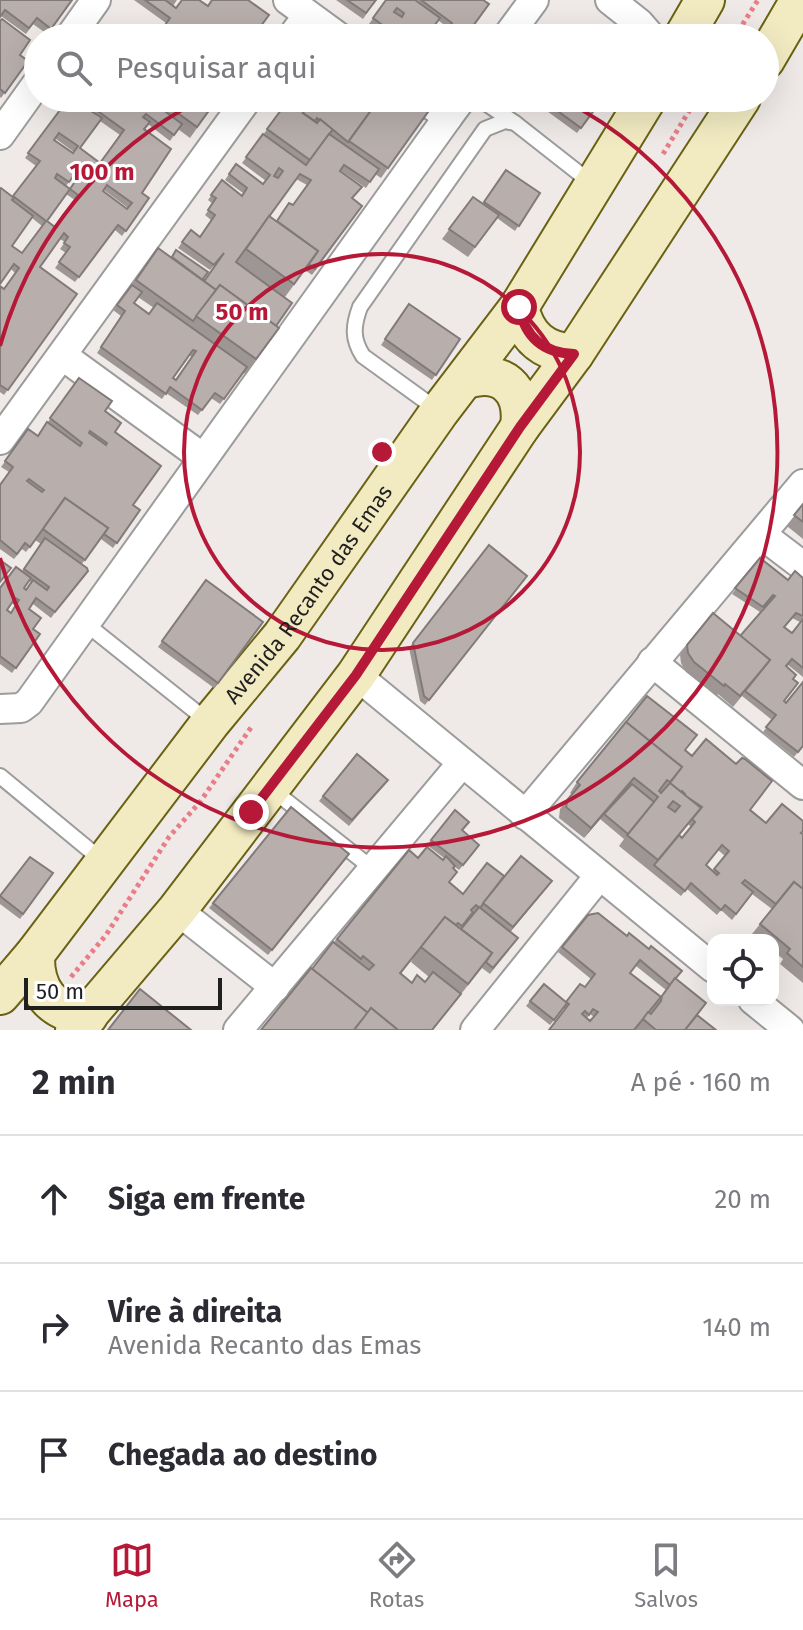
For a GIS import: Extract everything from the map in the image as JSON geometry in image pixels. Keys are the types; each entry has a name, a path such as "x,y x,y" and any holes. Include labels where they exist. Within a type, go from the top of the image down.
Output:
{"main road":[{"path":"779,36 800,0"},
{"name":"Avenida Recanto das Emas","path":"0,995 35,954 210,723 282,636 439,412 519,307 638,112"},
{"path":"35,954 35,971 40,988 51,1002 74,1014 81,1023 177,910 356,675 520,427 574,354 732,112"},
{"path":"519,307 523,324 532,338 546,349 574,354"},
{"path":"464,380 477,375 491,375 504,381 516,393 522,410 520,427"}],"street":[{"path":"79,24 96,0"},
{"path":"516,24 534,0"},
{"path":"610,0 668,24"},
{"path":"298,7 321,24"},
{"path":"0,135 24,102"},
{"path":"0,440 238,112"},
{"path":"0,709 21,708 29,702 452,112"},
{"path":"63,356 203,458"},
{"path":"525,815 803,484"},
{"path":"762,535 803,566"},
{"path":"652,662 803,785"},
{"path":"356,675 707,963"},
{"path":"238,1030 462,763"},
{"path":"480,1028 599,876"},
{"path":"177,910 275,987"},
{"path":"760,1006 790,1030"}],"lane":[{"path":"499,112 594,185"},
{"path":"439,412 363,356 356,345 356,318 360,307 485,129 505,121 515,123"},
{"path":"85,623 210,723"},
{"path":"0,776 105,862"},
{"path":"270,788 373,869"}],"path":[{"path":"743,24 758,0"}],"building":[{"path":"0,0 72,0 55,24 45,24 37,18 32,24 24,24 5,10 0,17"},
{"path":"145,0 165,0 176,8 182,0 199,0 208,6 212,0 248,0 269,15 262,24 166,24 170,18"},
{"path":"347,0 376,0 366,13"},
{"path":"386,0 415,0 440,18 436,24 381,24 373,18","holes":["397,8 404,13 402,17 394,12"]},
{"path":"421,0 483,0 489,4 474,24 452,23"},
{"path":"2,19 24,36 24,49 20,55 24,58 24,67 5,93 0,89"},
{"path":"59,112 92,112 102,118 80,148 100,163 124,130 99,112 166,112 182,124 174,135 146,114 143,117 150,122 144,129 171,149 142,193 149,198 126,231 118,225 79,277 59,262 70,247 64,243 68,237 64,233 40,267 77,294 8,390 0,385 0,286 4,289 19,268 14,264 0,284 0,189 33,216 12,246 22,253 46,221 13,196 40,161 28,153","holes":["59,133 78,146 73,153 54,140","81,166 84,168 70,189 55,178 57,174 69,182","107,185 132,203 127,209 103,191","70,189 78,195 55,227 47,221"]},
{"path":"176,112 208,112 197,127"},
{"path":"280,112 304,112 317,123 320,119 333,129 310,160 267,129"},
{"path":"370,112 348,142 320,119 315,121 303,113"},
{"path":"370,112 428,112 388,168 349,141"},
{"path":"559,112 593,112 581,128"},
{"path":"263,134 306,165 329,134 379,169 370,182 344,165 340,171 362,187 352,198 362,206 315,269 309,264 318,251 277,221 311,180 300,174 236,262 292,303 276,326 220,285 216,290 172,257 176,250 208,272 205,280 224,253 214,265 182,242 191,230 200,237 215,215 208,210 216,198 211,195 222,180 242,196 247,188 229,174 236,164 263,184 270,175 246,157","holes":["279,168 283,171 278,178 274,176"]},
{"path":"506,170 540,193 519,226 484,202"},
{"path":"473,197 499,215 475,247 449,229"},
{"path":"269,216 318,251 294,284 246,249"},
{"path":"158,248 216,290 193,321 136,280"},
{"path":"132,285 142,292 134,303 149,314 157,303 247,367 224,399 215,393 202,410 170,387 166,394 101,347 125,311 117,305","holes":["193,350 196,351 176,380 173,378"]},
{"path":"220,285 279,328 256,359 196,316"},
{"path":"409,304 460,339 436,375 385,339"},
{"path":"79,378 112,401 105,411 121,423 115,432 161,466 133,505 140,510 117,543 104,534 108,528 65,498 30,547 25,543 17,554 0,540 0,485 13,467 5,461 28,429 38,436 47,422 80,446 82,443 50,418","holes":["89,433 107,443 106,445","29,479 44,490 42,492 27,481"]},
{"path":"65,498 108,528 85,560 43,529"},
{"path":"803,504 803,522 794,515"},
{"path":"45,538 88,571 55,612 36,598 29,609 41,618 33,629 40,634 16,668 0,656 0,588 16,567 31,578 24,588 26,590 33,580 47,590 49,587 24,569","holes":["15,598 19,600 11,613 7,610"]},
{"path":"489,545 527,576 429,700 424,696 413,643"},
{"path":"760,558 788,580 795,571 803,578 803,616 796,613 784,627 792,633 803,619 803,668 792,659 786,666 796,675 793,679 798,683 784,701 786,703 803,682 803,746 798,752 766,727 776,715 745,691 770,660 740,636 775,596 763,607 735,588"},
{"path":"0,560 11,568 0,582"},
{"path":"206,580 263,622 218,683 162,641"},
{"path":"713,613 770,660 740,696 694,662 688,653 687,645"},
{"path":"647,696 697,735 685,750 692,756 706,739 736,764 745,759 772,781 750,810 766,823 782,804 803,821 803,889 794,882 776,904 745,880 742,883 753,892 736,914 725,905 721,910 691,883 685,891 654,865 679,835 682,838 702,807 670,783 682,767 626,722","holes":["722,845 729,851 714,869 719,873 717,875 706,865"]},
{"path":"626,722 682,767 659,791 661,793 670,783 701,808 658,860 627,835 658,797 634,778 591,828 566,807 568,799 580,785 577,782","holes":["673,801 680,806 675,812 668,807"]},
{"path":"357,754 388,780 352,820 323,796"},
{"path":"632,784 654,802 628,834 604,814"},
{"path":"291,807 349,854 272,950 213,903"},
{"path":"455,810 469,822 462,830 479,845 463,865 431,840"},
{"path":"427,847 443,860 446,856 455,866 453,868 457,872 449,882 463,894 487,863 504,876 480,908 476,905 471,910 473,912 462,926 445,917 400,973 412,983 417,975 425,982 433,972 461,994 432,1030 398,1030 371,1008 368,1013 312,969 333,942 369,970 374,965 363,956 361,959 337,939 409,850 418,858"},
{"path":"521,856 552,881 513,927 483,903"},
{"path":"30,857 53,873 23,914 0,896"},
{"path":"794,882 803,889 803,967 787,953 790,949 779,940 779,934 772,934 760,924"},
{"path":"479,907 518,938 493,968 486,962 492,953 461,929"},
{"path":"598,913 627,936 629,933 649,949 651,946 682,971 670,985 640,960 630,973 661,997 634,1030 549,1030 580,984 585,987 595,974 562,947 588,915","holes":["593,1009 598,1012 590,1021 582,1014 585,1011 589,1015"]},
{"path":"445,917 492,953 468,984 421,947"},
{"path":"311,968 368,1013 354,1030 261,1030"},
{"path":"675,978 706,1003 685,1030 656,1030 643,1019 648,1012 651,1014"},
{"path":"544,984 567,1003 554,1020 530,1001"},
{"path":"140,989 191,1030 108,1030"},
{"path":"371,1008 398,1030 354,1030"},
{"path":"697,1015 716,1030 685,1030"}],"route":[{"path":"251,812 356,675 520,427 574,354 560,354 546,349 532,338 523,324 519,307"}]}
